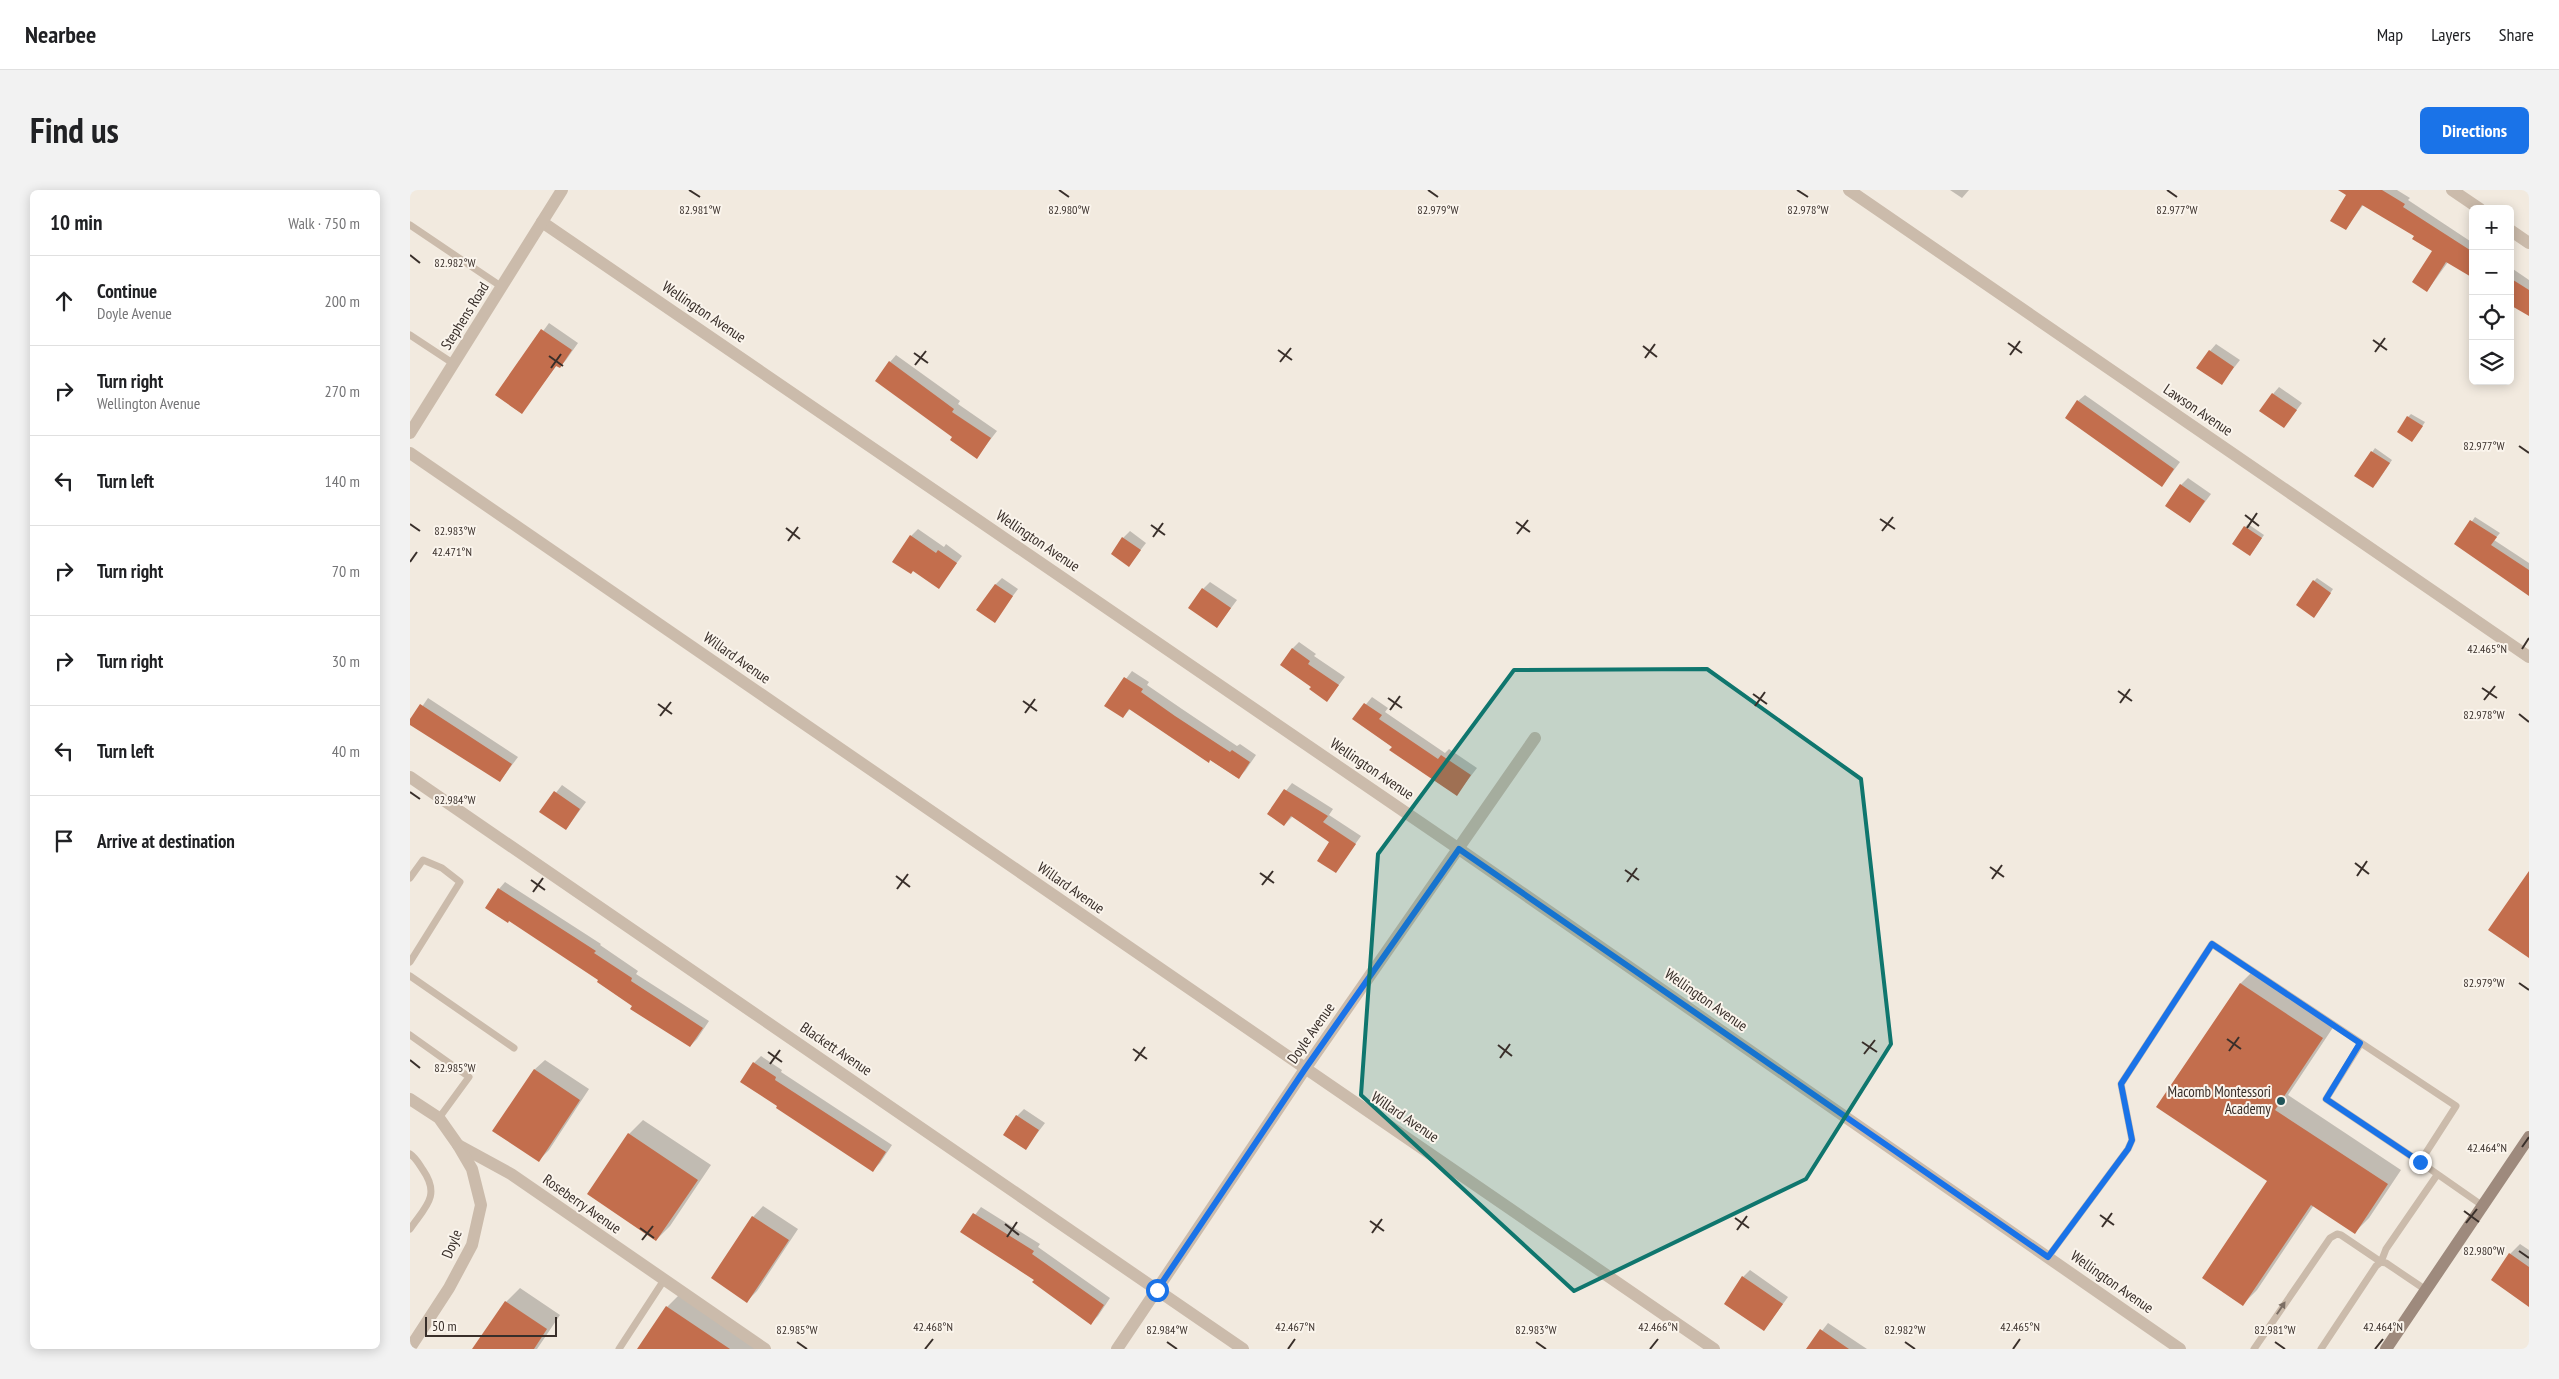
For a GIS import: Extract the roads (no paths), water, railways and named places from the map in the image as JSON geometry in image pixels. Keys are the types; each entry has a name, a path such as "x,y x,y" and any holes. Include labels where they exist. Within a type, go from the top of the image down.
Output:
{"main road":[{"path":"2386,1349 2529,1138"}],"street":[{"name":"Stephens Road","path":"410,434 562,190"},
{"name":"Lawson Avenue","path":"1849,190 2529,657"},
{"path":"2452,190 2474,205"},
{"name":"Wellington Avenue","path":"542,222 1459,849 2180,1349"},
{"path":"2514,233 2529,243"},
{"name":"Willard Avenue","path":"410,453 1714,1349"},
{"name":"Doyle Avenue","path":"1116,1349 1305,1069 1535,738"},
{"name":"Blackett Avenue","path":"410,777 1244,1349"},
{"name":"Roseberry Avenue","path":"410,1099 439,1118 458,1145 511,1174 765,1349"},
{"name":"Doyle","path":"410,1348 449,1288 472,1245 481,1205 472,1170 458,1145"}],"lane":[{"path":"410,225 502,287"},
{"path":"410,335 454,364"},
{"path":"410,878 422,860 442,868 460,882 410,962"},
{"path":"2048,1257 2128,1149 2132,1140 2121,1084 2212,944 2456,1106 2420,1162"},
{"path":"410,976 514,1048"},
{"path":"410,1034 469,1077 439,1118"},
{"path":"2360,1043 2326,1099 2483,1206"},
{"path":"410,1154 426,1174 432,1187 432,1197 410,1229"},
{"path":"2320,1349 2376,1266 2381,1262 2386,1249 2437,1175"},
{"path":"2254,1349 2322,1247 2333,1235 2341,1235 2381,1262 2386,1262 2426,1290"},
{"path":"618,1349 664,1280"}],"place":[{"name":"Macomb Montessori Academy","path":"2281,1101"}]}
